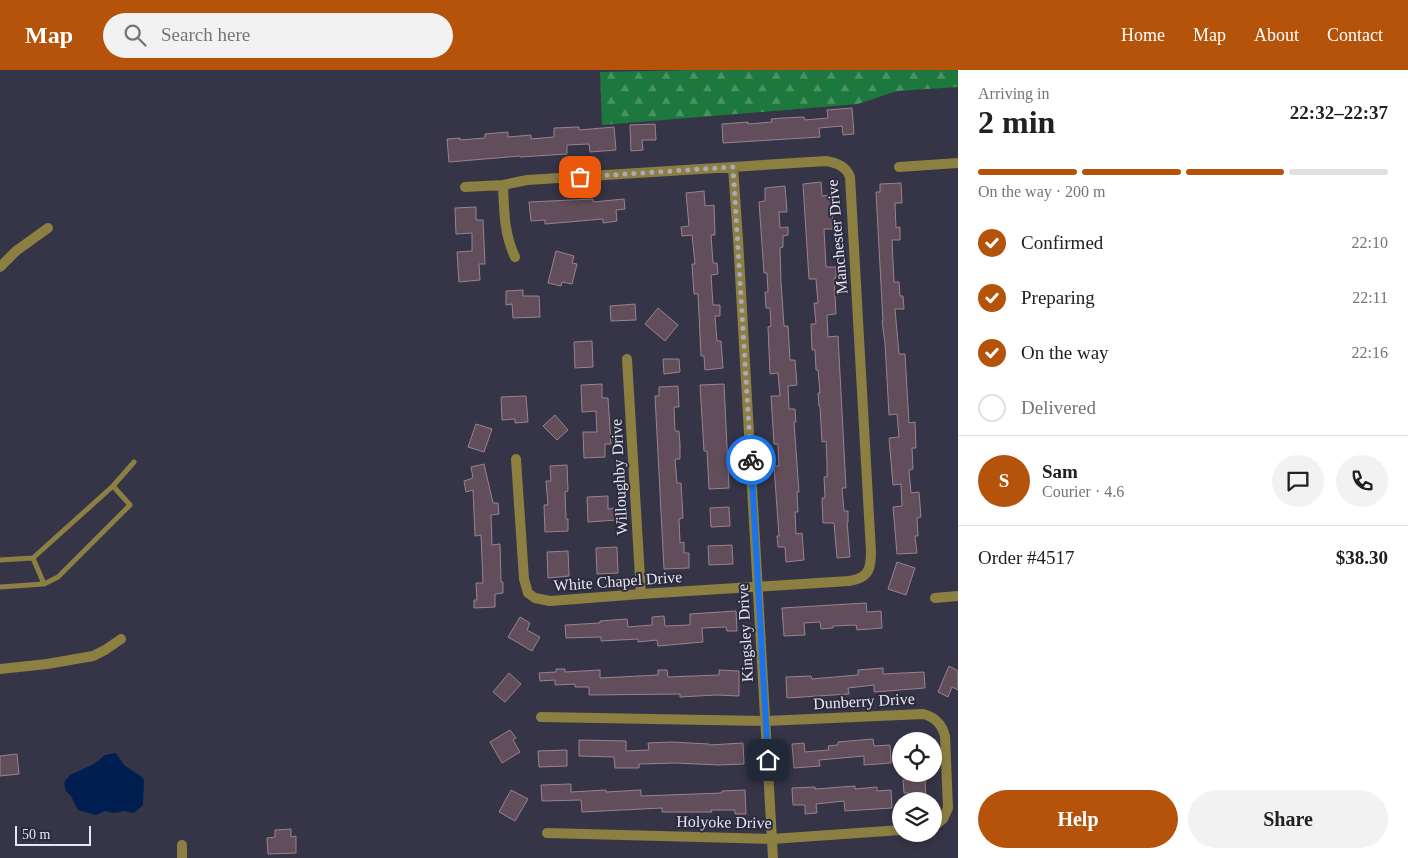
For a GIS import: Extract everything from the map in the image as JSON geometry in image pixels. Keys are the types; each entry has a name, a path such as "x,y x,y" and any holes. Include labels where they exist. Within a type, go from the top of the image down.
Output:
{"street":[{"name":"Manchester Drive","path":"465,187 503,185 527,180 826,161 845,168 848,172 851,192 871,552 870,566 864,577 858,580 758,587"},
{"path":"899,167 958,163"},
{"name":"Kingsley Drive","path":"733,167 766,721 772,858"},
{"path":"503,185 507,234 515,257"},
{"path":"0,267 16,251 48,228"},
{"name":"Willoughby Drive","path":"627,359 641,594"},
{"name":"White Chapel Drive","path":"516,459 524,580 528,593 535,598 550,601 758,587"},
{"path":"935,598 958,596"},
{"path":"0,669 47,664 93,656 121,639"},
{"name":"Dunberry Drive","path":"766,721 923,714 935,718 943,729 947,772 948,808 942,820"},
{"path":"541,717 766,721"},
{"name":"Holyoke Drive","path":"547,833 772,839 892,831"},
{"path":"182,845 182,858"}],"lane":[{"path":"0,560 33,558 113,486 134,462"},
{"path":"0,587 44,584 58,577 130,505 113,486"},
{"path":"33,558 44,584"}],"green space":[{"path":"958,70 958,87 897,91 858,104 602,125 600,72"}],"water":[{"path":"116,753 124,765 144,780 143,805 132,813 105,811 96,815 78,810 71,796 66,791 65,781 70,775 94,764 105,755"}],"building":[{"path":"852,108 854,134 843,135 842,126 819,128 820,137 723,143 722,124 772,122 771,119 784,118 804,117 805,120 828,118 827,110"},
{"path":"655,124 656,140 642,140 643,150 631,151 630,125"},
{"path":"579,127 579,130 614,127 616,150 590,152 589,144 567,145 567,154 449,162 447,139 485,138 485,134 508,132 508,137 531,135 531,139 554,137 554,128"},
{"path":"821,182 822,196 831,195 832,207 833,229 824,229 826,267 836,267 836,278 834,278 836,314 827,315 828,337 838,336 846,488 842,488 844,511 848,511 850,557 837,558 834,523 823,523 822,498 825,498 824,477 827,477 826,441 822,442 818,370 816,370 815,350 812,350 811,324 816,324 814,303 818,303 816,279 809,279 803,184"},
{"path":"901,183 902,203 895,203 896,228 900,227 900,240 892,240 894,282 899,282 900,296 903,296 904,309 895,309 899,354 905,354 909,423 915,422 916,448 912,448 913,469 909,470 911,493 919,492 921,517 917,518 918,536 915,536 917,553 897,554 893,507 902,506 901,484 893,485 889,438 899,437 897,414 889,415 882,321 876,192 880,192 880,184"},
{"path":"785,186 787,212 779,212 780,228 788,227 788,235 783,236 783,247 780,248 781,282 784,326 788,326 790,360 795,360 797,385 788,386 789,409 795,409 796,422 794,422 799,492 797,492 798,512 795,512 796,534 802,533 804,560 786,562 785,547 778,547 777,536 779,536 774,466 779,466 778,444 774,444 771,396 780,396 778,373 770,374 768,327 771,326 770,308 766,308 765,292 768,292 767,273 764,273 759,202 765,201 765,188"},
{"path":"704,191 705,206 714,205 715,235 711,235 713,263 717,263 718,274 711,275 713,305 720,305 720,316 715,316 717,341 721,341 723,368 705,370 704,356 701,356 698,294 694,294 692,264 695,264 692,235 682,236 681,227 689,226 686,193"},
{"path":"593,199 593,202 624,199 625,209 616,210 617,221 603,223 603,219 545,224 545,220 531,221 529,202"},
{"path":"476,207 476,220 483,220 485,264 479,264 480,280 459,282 457,252 472,251 472,233 456,234 455,208"},
{"path":"556,251 574,256 572,263 577,264 572,284 562,282 561,286 548,283"},
{"path":"523,290 523,296 539,296 540,317 513,318 512,304 506,305 506,291"},
{"path":"635,304 636,320 611,321 610,306"},
{"path":"658,308 678,325 665,341 645,324"},
{"path":"592,341 593,367 575,368 574,342"},
{"path":"663,359 679,359 680,372 664,374"},
{"path":"602,384 602,398 608,398 611,444 605,444 605,457 584,458 583,432 597,432 596,411 582,412 581,385"},
{"path":"724,384 729,488 709,489 707,451 704,451 700,385"},
{"path":"678,386 679,407 674,407 675,431 679,431 680,444 680,459 675,459 677,483 681,483 683,518 679,519 680,543 684,542 684,553 689,553 689,568 664,569 655,396 659,396 659,387"},
{"path":"526,396 528,422 515,423 515,419 502,420 501,397"},
{"path":"555,415 568,430 557,440 543,426"},
{"path":"476,424 492,429 484,452 468,447"},
{"path":"484,464 493,503 498,503 499,514 491,515 492,545 500,544 503,593 495,594 495,607 474,608 474,600 477,600 476,583 483,583 481,535 475,536 473,490 466,492 464,481 473,478 471,467"},
{"path":"567,465 568,491 565,492 568,531 545,532 544,505 548,505 546,481 551,481 550,466"},
{"path":"608,496 608,509 615,508 616,520 588,522 587,497"},
{"path":"729,507 730,526 711,527 710,508"},
{"path":"732,545 733,564 709,565 708,546"},
{"path":"617,547 618,573 597,574 596,548"},
{"path":"568,551 569,576 548,578 547,552"},
{"path":"897,562 915,568 906,595 888,589"},
{"path":"866,603 867,612 881,611 882,628 857,630 856,625 833,626 833,628 821,629 820,622 804,623 805,635 784,636 782,608"},
{"path":"736,611 737,631 727,631 726,627 702,628 703,642 658,646 657,640 638,642 638,639 601,641 601,637 566,638 565,625 627,619 628,627 652,625 652,617 664,616 665,626 690,625 690,614"},
{"path":"520,617 530,623 527,630 540,637 532,651 508,637"},
{"path":"949,666 958,671 958,690 952,687 948,697 938,692"},
{"path":"883,668 883,674 924,672 925,688 874,692 874,685 848,688 849,694 787,698 786,677 811,676 812,679 858,675 858,670"},
{"path":"556,669 565,669 565,672 600,670 600,678 658,675 658,670 667,670 668,677 719,675 719,670 739,671 739,696 680,697 680,694 589,695 589,687 575,687 575,684 555,685 555,680 540,681 539,673 556,672"},
{"path":"509,673 521,684 505,702 493,692"},
{"path":"510,730 516,738 513,740 520,752 502,763 490,742"},
{"path":"873,739 874,746 890,745 891,763 864,765 864,756 819,760 820,766 794,768 792,744 804,743 805,752 829,750 828,746 838,745 838,742"},
{"path":"579,740 626,741 626,751 649,750 648,743 671,742 709,745 743,743 744,764 639,764 639,768 615,768 614,757 579,756"},
{"path":"567,750 567,766 539,767 538,751"},
{"path":"17,754 19,774 0,776 0,756"},
{"path":"903,782 925,782 926,792 904,792"},
{"path":"571,784 571,792 641,790 641,796 722,793 722,791 745,790 746,814 735,814 735,810 662,812 662,808 582,812 581,800 542,801 541,785"},
{"path":"855,786 855,789 877,787 877,791 891,790 892,808 845,811 844,801 816,804 817,813 805,814 805,805 793,805 792,788 815,787 815,789"},
{"path":"511,790 528,799 515,821 499,812"},
{"path":"291,829 291,837 296,836 296,853 268,854 267,838 275,837 275,830"}],"way so far":[{"path":"580,177 733,167 751,460"}],"route":[{"path":"751,460 768,760"}]}
